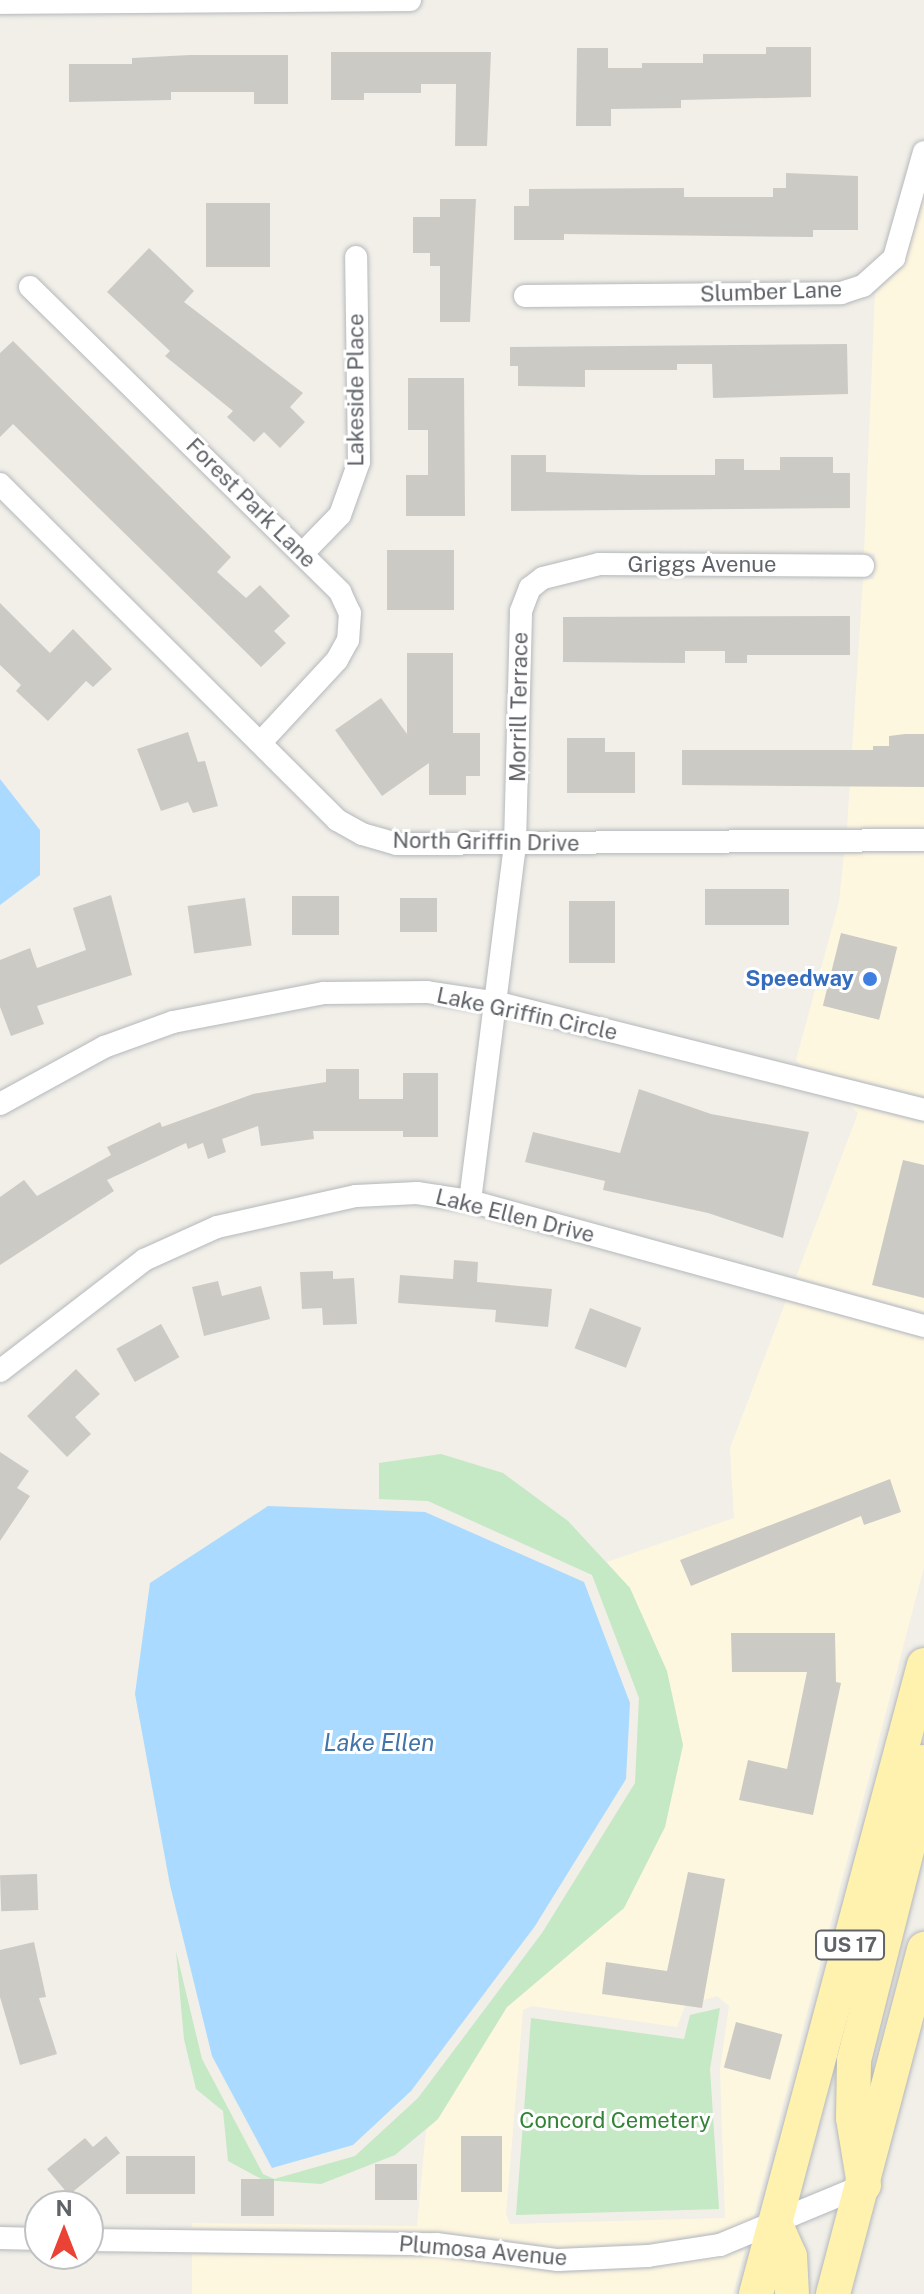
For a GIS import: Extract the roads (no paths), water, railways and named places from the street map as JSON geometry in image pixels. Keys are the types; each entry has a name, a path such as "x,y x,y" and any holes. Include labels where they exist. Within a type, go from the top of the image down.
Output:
{"main road":[{"name":"US 17","path":"756,2294 923,1678"},
{"path":"864,2185 853,2118 854,2060 913,1826 924,1762"},
{"path":"833,2294 924,1949"},
{"path":"776,2225 790,2256 792,2294"}],"street":[{"path":"0,3 410,0"},
{"name":"Slumber Lane","path":"525,296 841,293 863,286 894,258 924,152"},
{"name":"Lakeside Place","path":"303,553 340,515 359,462 356,257"},
{"name":"Forest Park Lane","path":"30,287 340,592 350,613 348,640 337,660 262,741"},
{"name":"North Griffin Drive","path":"0,484 262,741 337,820 362,834 397,844 924,840"},
{"name":"Griggs Avenue","path":"543,578 599,564 863,566"},
{"name":"Morrill Terrace","path":"470,1201 499,1003 515,844 521,611 530,588 543,578"},
{"name":"Lake Griffin Circle","path":"0,1104 104,1047 173,1022 248,1005 324,993 427,992 499,1003 924,1110"},
{"name":"Lake Ellen Drive","path":"0,1371 144,1260 217,1227 356,1196 417,1193 470,1201 924,1326"},
{"name":"Plumosa Avenue","path":"104,2240 436,2244 558,2260 648,2256 720,2245 776,2225 864,2185"},
{"path":"1,2235 24,2237"}],"water":[{"path":"0,779 40,830 40,875 0,905"},
{"name":"Lake Ellen","path":"268,1506 425,1512 584,1582 630,1703 626,1779 535,1926 411,2091 353,2145 272,2168 212,2056 170,1885 135,1694 150,1583"}],"place":[{"name":"Speedway","path":"870,979"}],"park label":[{"name":"Concord Cemetery","path":"615,2121"}]}
